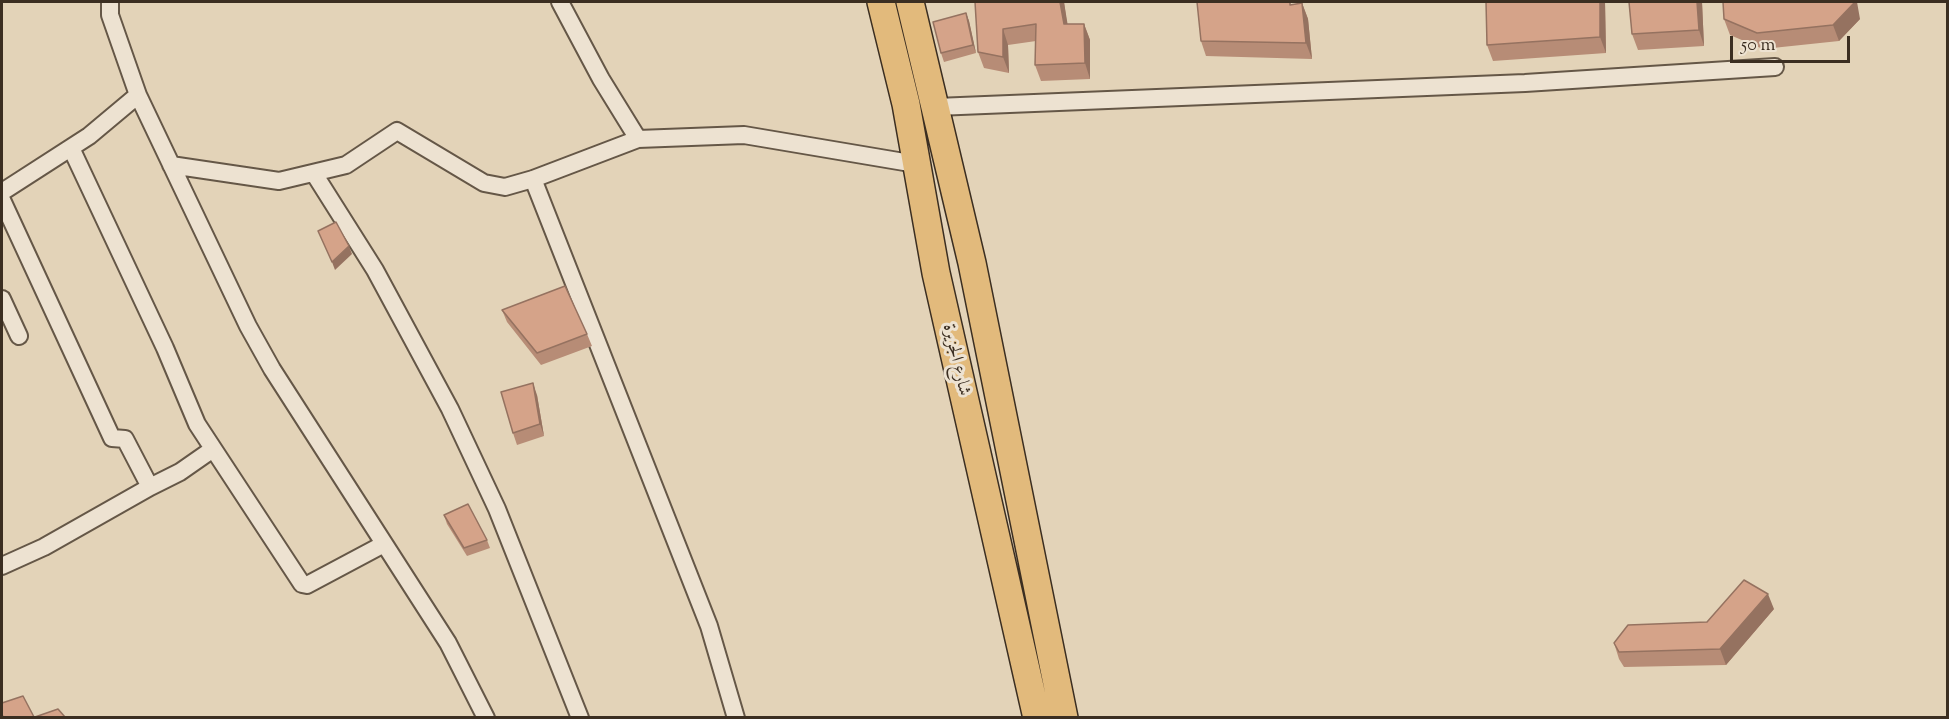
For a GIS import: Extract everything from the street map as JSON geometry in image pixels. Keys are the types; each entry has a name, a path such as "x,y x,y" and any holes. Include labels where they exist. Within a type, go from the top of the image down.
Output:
{"main road":[{"name":"شارع الجزيرة","path":"881,2 906,104 936,273 1037,717"},
{"name":"شارع الجزيرة","path":"910,2 972,263 1064,717"},
{"path":"936,273 972,263"}],"street":[{"path":"110,2 110,15 138,95 248,326 272,369 448,643 486,717"},
{"path":"560,2 601,79 638,139"},
{"path":"936,107 1525,83 1774,67"},
{"path":"2,192 70,148 138,95"},
{"path":"171,165 279,182 315,175 346,165 397,131 484,183 505,187 534,179 638,139 744,135 916,164"},
{"path":"70,148 165,348 197,424 304,586 384,544"},
{"path":"315,175 375,270 450,410 497,509 580,717"},
{"path":"534,179 709,626 736,717"},
{"path":"2,200 112,438 124,439 150,487"},
{"path":"2,299 19,336"},
{"path":"2,566 44,548 171,477 213,449"}],"building":[{"path":"975,2 1060,2 1064,24 1084,24 1085,63 1035,65 1036,24 1003,29 1003,57 978,52"},
{"path":"1197,2 1290,2 1290,5 1302,3 1306,43 1201,41"},
{"path":"1486,2 1600,2 1600,37 1487,45"},
{"path":"1629,2 1697,2 1699,30 1632,34"},
{"path":"1723,2 1854,3 1833,25 1757,33 1724,19"},
{"path":"966,13 973,45 941,53 933,22"},
{"path":"336,222 349,246 332,262 318,231"},
{"path":"565,286 587,334 537,353 502,310"},
{"path":"533,383 540,424 513,433 501,392"},
{"path":"468,504 487,540 464,548 444,515"},
{"path":"1744,580 1768,594 1720,649 1619,652 1614,643 1628,625 1707,622"},
{"path":"23,696 34,717 3,717 2,703"},
{"path":"58,709 65,717 35,717"}]}
